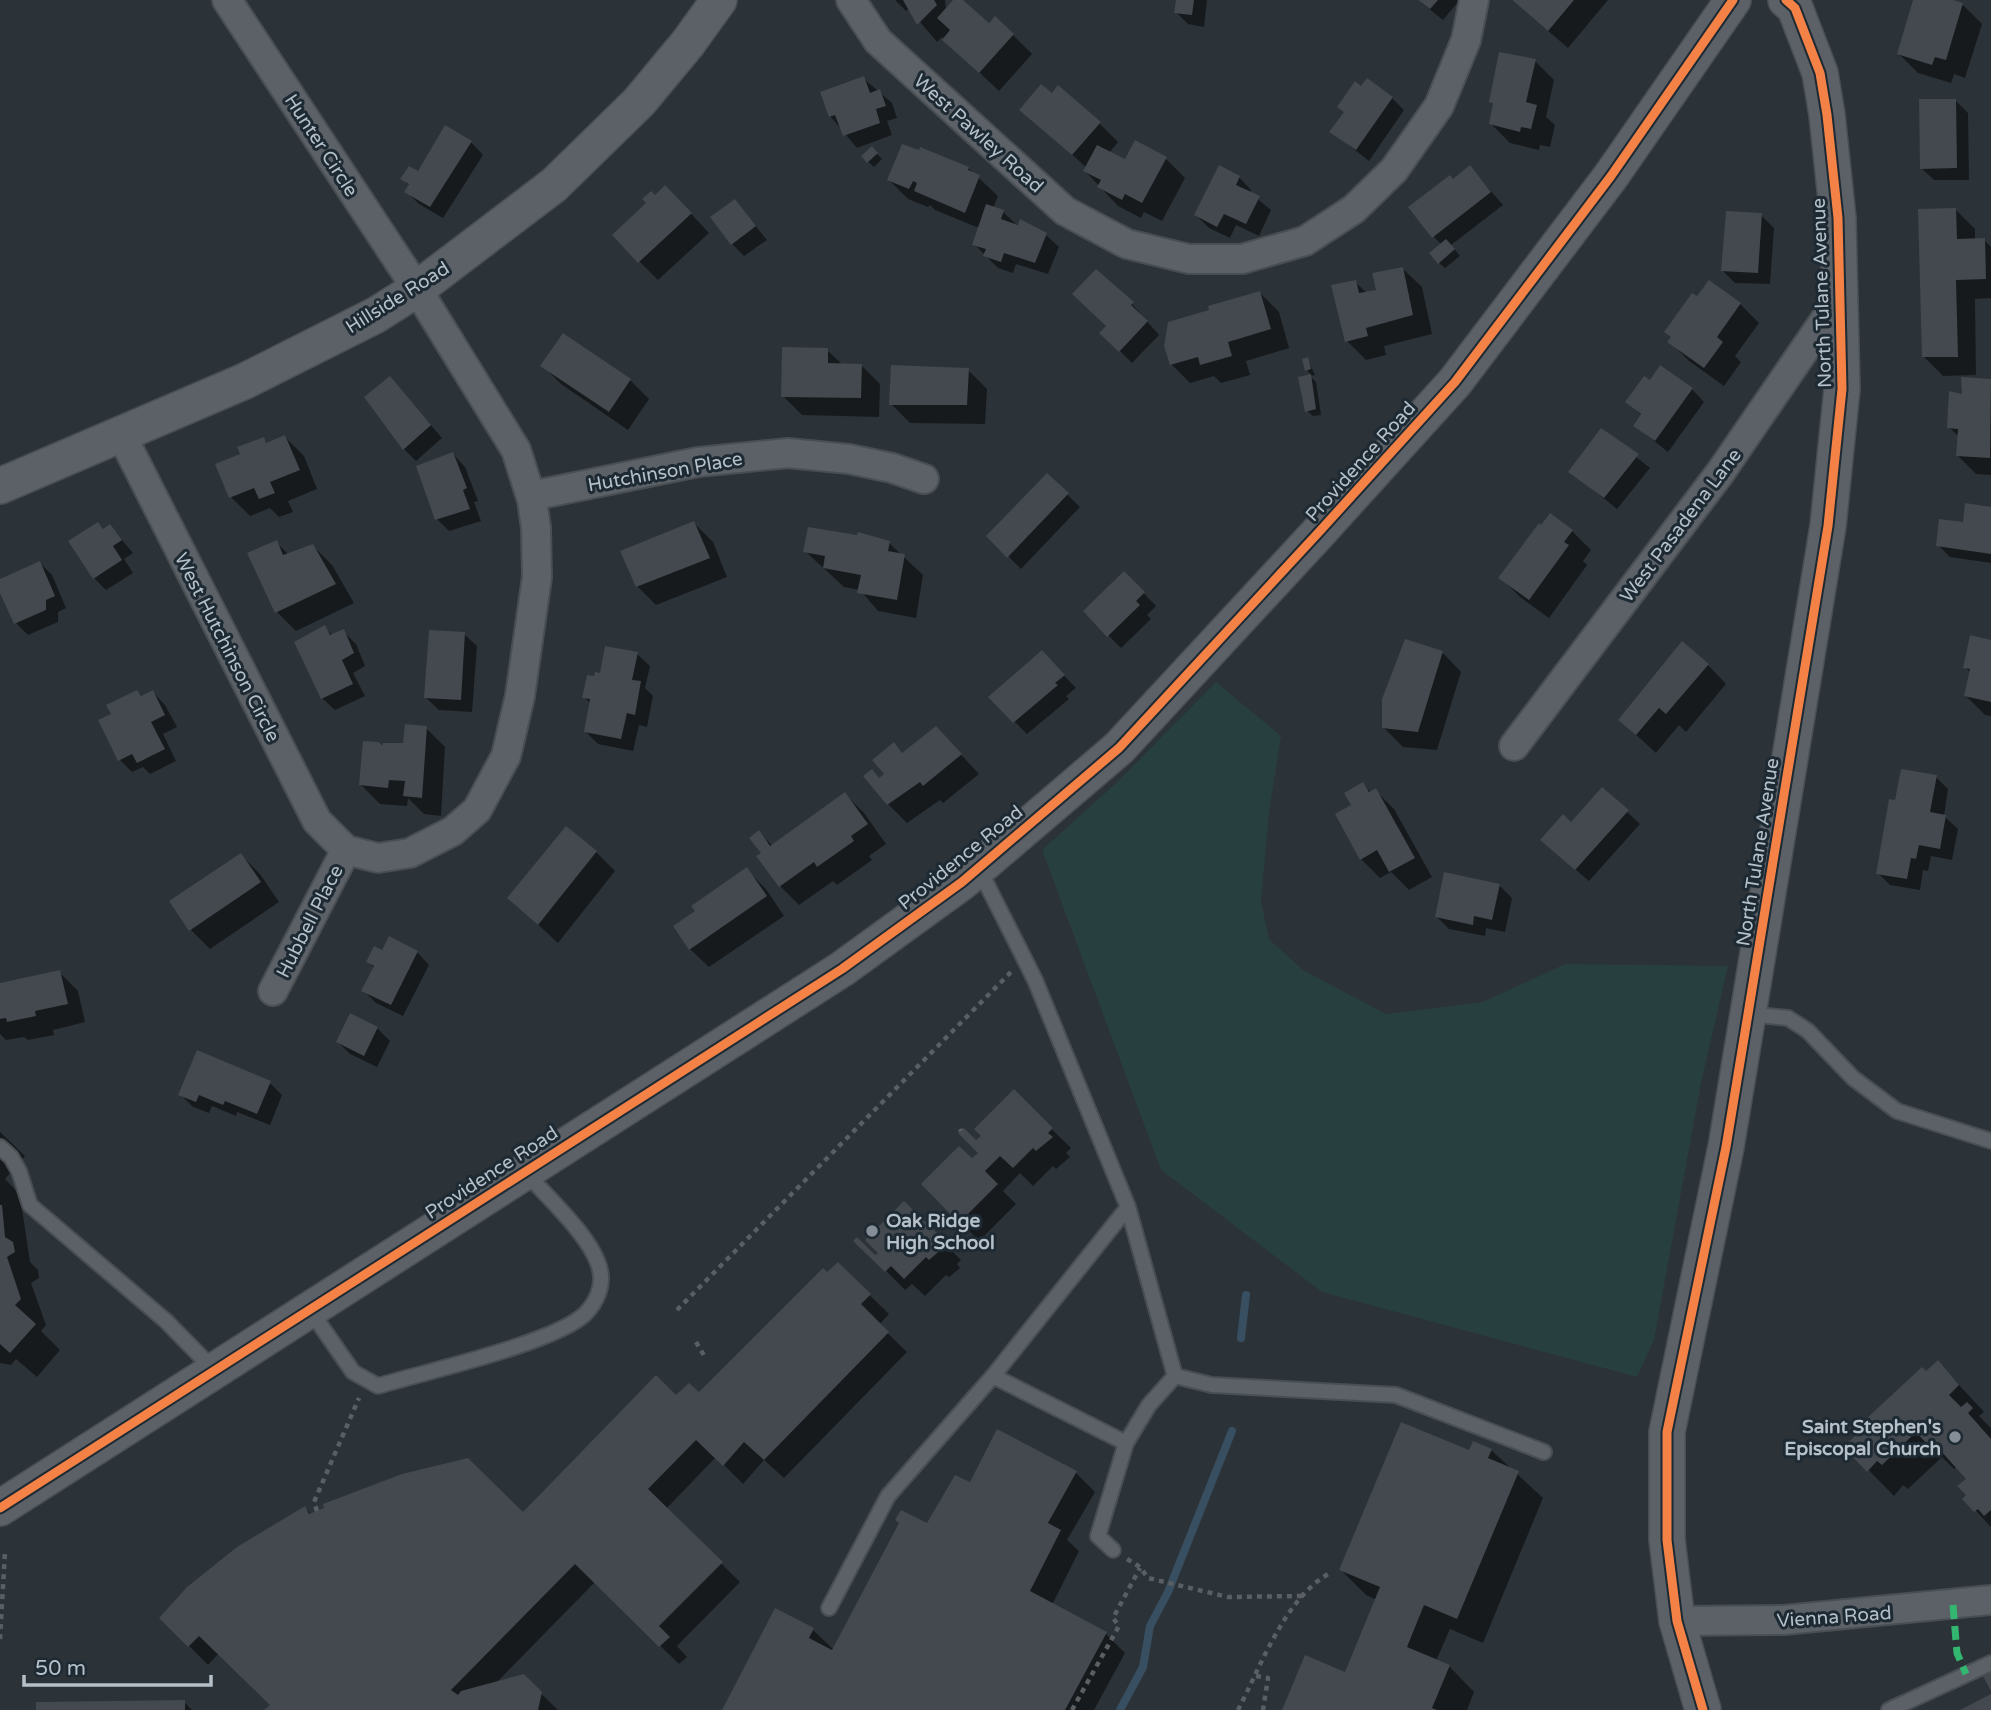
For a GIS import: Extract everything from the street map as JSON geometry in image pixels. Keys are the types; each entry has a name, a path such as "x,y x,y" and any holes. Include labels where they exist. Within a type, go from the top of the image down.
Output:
{"street":[{"name":"Hunter Circle","path":"228,0 417,289 516,450 531,496 536,528 537,577 520,696 506,756 477,810 453,831 410,853 378,858 346,850"},
{"name":"Hillside Road","path":"0,486 122,436 245,381 376,315 417,289 554,185 639,102 688,43 719,0"},
{"name":"West Pawley Road","path":"851,0 878,41 1057,204 1127,244 1189,259 1242,259 1305,241 1354,209 1394,170 1439,106 1466,40 1474,0"},
{"name":"Providence Road","path":"0,1508 842,968 979,869 1119,748 1455,382 1611,176 1733,0"},
{"name":"North Tulane Avenue","path":"1703,1710 1677,1621 1667,1540 1667,1432 1726,1147 1828,526 1842,389 1838,218 1820,73 1795,8 1786,0"},
{"name":"West Pasadena Lane","path":"1514,746 1720,473 1840,299"},
{"name":"West Hutchinson Circle","path":"122,436 317,821 346,850"},
{"name":"Hutchinson Place","path":"531,496 698,462 788,453 849,459 892,468 924,479"},
{"name":"Hubbell Place","path":"273,991 346,850"},
{"name":"Vienna Road","path":"1677,1621 1784,1620 1991,1600"}],"lane":[{"path":"979,869 1035,980 1129,1207 1175,1376"},
{"path":"1748,1014 1788,1017 1808,1031 1853,1078 1897,1111 1991,1141"},
{"path":"0,1147 11,1157 19,1171 30,1205 166,1321 215,1371"},
{"path":"310,1310 353,1372 378,1386 554,1333 585,1314 600,1294 600,1270 585,1241 525,1172"},
{"path":"829,1608 888,1496 993,1376 1129,1207"},
{"path":"993,1376 1126,1443"},
{"path":"1113,1550 1098,1536 1126,1443 1149,1405 1175,1376"},
{"path":"1175,1376 1212,1385 1396,1395 1544,1452"},
{"path":"1889,1710 1991,1663"}],"path":[{"path":"677,1310 1011,972"},
{"path":"696,1342 705,1357"},
{"path":"317,1510 314,1502 359,1398"},
{"path":"1113,1550 1140,1567 1148,1578 1191,1589 1228,1597 1304,1596"},
{"path":"0,1639 5,1552"},
{"path":"1072,1710 1119,1626 1113,1618 1140,1567"},
{"path":"1238,1710 1273,1636 1318,1579 1332,1572"},
{"path":"1255,1676 1268,1678 1263,1710"}],"green space":[{"path":"1216,682 1281,736 1269,812 1261,901 1269,939 1303,970 1386,1014 1483,1002 1565,964 1728,966 1701,1083 1654,1340 1637,1377 1322,1292 1161,1170 1042,850 1115,784"}],"building":[{"path":"903,0 934,0 937,5 917,25"},
{"path":"953,0 963,0 989,23 995,16 1014,34 979,73 942,40 950,30 937,18"},
{"path":"1176,0 1194,0 1192,15 1174,13"},
{"path":"1418,0 1438,0 1430,9"},
{"path":"1512,0 1574,0 1548,31"},
{"path":"1913,0 1953,0 1963,3 1946,60 1935,57 1932,65 1897,54"},
{"path":"1499,52 1536,59 1526,102 1537,105 1531,129 1521,127 1520,132 1489,124 1493,103 1489,102"},
{"path":"864,76 870,93 880,89 886,106 876,109 880,123 843,136 835,115 829,117 820,92"},
{"path":"1367,78 1393,97 1356,150 1329,132 1344,112 1337,107 1355,81 1361,86"},
{"path":"1041,84 1052,93 1058,85 1101,122 1072,155 1019,110"},
{"path":"1919,99 1956,99 1957,168 1920,169"},
{"path":"445,125 472,141 430,207 404,192 409,184 400,179 409,166 418,171"},
{"path":"1135,140 1167,157 1142,203 1125,194 1122,200 1097,187 1101,180 1083,171 1097,145 1125,159"},
{"path":"902,144 919,150 920,147 969,167 968,170 980,175 965,213 914,191 917,183 913,181 909,189 887,180"},
{"path":"872,146 878,153 867,163 861,156"},
{"path":"1219,165 1240,176 1236,185 1260,196 1246,224 1224,214 1217,227 1194,215"},
{"path":"1470,165 1491,192 1432,238 1408,207 1450,175 1453,179"},
{"path":"665,185 692,213 638,263 612,235 646,203 642,199 651,191 655,195"},
{"path":"735,199 756,226 731,245 710,217"},
{"path":"986,204 1004,210 1001,219 1018,225 1020,219 1047,233 1035,263 1004,253 1001,262 983,256 986,249 972,245"},
{"path":"1956,208 1957,239 1985,238 1986,279 1956,280 1958,357 1922,357 1918,209"},
{"path":"1726,211 1762,213 1758,273 1721,271"},
{"path":"1446,239 1455,249 1438,264 1429,253"},
{"path":"1403,267 1413,315 1366,328 1368,336 1345,342 1331,285 1356,280 1359,293 1376,290 1372,273"},
{"path":"1096,269 1134,302 1131,305 1148,321 1119,352 1099,333 1106,326 1072,294"},
{"path":"1709,280 1741,303 1717,337 1723,342 1704,368 1667,342 1671,337 1664,332 1692,293 1697,296"},
{"path":"1260,291 1271,329 1228,342 1232,356 1200,365 1198,357 1170,365 1164,346 1168,322 1209,310 1208,306"},
{"path":"563,333 631,379 609,412 540,366"},
{"path":"782,347 828,348 828,363 862,364 861,398 781,397"},
{"path":"1308,357 1311,369 1305,371 1302,359"},
{"path":"891,365 969,368 967,405 889,405"},
{"path":"1660,365 1693,388 1655,441 1633,426 1641,414 1625,402 1644,376 1650,380"},
{"path":"1311,374 1316,409 1305,412 1298,377"},
{"path":"390,376 431,425 403,450 364,397"},
{"path":"1961,377 1991,379 1990,458 1956,456 1958,429 1947,428 1949,391 1962,394"},
{"path":"1601,428 1639,454 1604,498 1568,472"},
{"path":"285,435 300,470 270,482 275,493 259,499 254,488 229,498 215,464 240,454 237,447 264,437 266,443"},
{"path":"453,452 467,488 463,490 470,509 435,520 416,466"},
{"path":"1047,473 1069,493 1007,558 986,536"},
{"path":"1965,503 1991,507 1991,554 1936,546 1939,519 1963,522"},
{"path":"1550,513 1573,530 1564,542 1569,545 1529,600 1498,578 1539,523 1541,525"},
{"path":"694,521 710,558 636,587 620,551"},
{"path":"98,522 103,529 110,524 122,540 113,546 122,560 93,579 68,541"},
{"path":"808,527 857,535 858,532 890,541 888,551 905,554 897,600 857,593 861,575 823,568 825,556 803,552"},
{"path":"277,540 283,555 313,544 336,584 275,613 247,553"},
{"path":"40,561 55,596 46,600 46,610 14,624 0,593 0,579"},
{"path":"1124,571 1145,592 1136,601 1140,605 1107,637 1083,611"},
{"path":"325,625 330,635 344,629 354,653 342,660 353,684 321,699 294,642"},
{"path":"429,630 465,632 461,700 424,698"},
{"path":"1970,635 1991,640 1991,702 1964,696 1970,669 1963,668"},
{"path":"1405,639 1443,651 1418,732 1382,728 1382,699"},
{"path":"1682,641 1709,664 1666,714 1659,708 1636,735 1618,720"},
{"path":"605,646 638,652 632,680 641,681 635,715 627,713 621,739 584,732 590,699 582,698 587,675 600,673"},
{"path":"1042,650 1065,675 1055,683 1058,685 1013,723 988,697"},
{"path":"137,690 141,696 153,690 165,715 151,722 165,749 137,763 132,754 118,761 98,720 111,714 106,705"},
{"path":"405,724 427,726 422,798 403,796 405,781 389,780 388,788 359,785 363,741 379,742 382,746 383,743 403,743"},
{"path":"936,726 962,754 923,786 920,782 887,805 863,776 872,769 879,778 884,774 872,760 894,742 902,753"},
{"path":"1901,769 1937,775 1930,812 1946,815 1940,849 1919,845 1916,859 1911,858 1907,879 1876,874 1889,799 1895,800"},
{"path":"1363,782 1369,792 1376,788 1415,858 1389,872 1377,850 1360,860 1335,814 1351,805 1344,793"},
{"path":"1602,787 1629,810 1575,870 1540,840 1563,814 1571,822"},
{"path":"845,792 868,824 851,836 854,841 817,867 814,862 779,887 756,856 761,853 749,838 759,830 770,846"},
{"path":"566,826 597,851 538,925 507,898"},
{"path":"241,853 261,882 189,931 169,901"},
{"path":"747,867 767,896 689,950 673,926 695,911 691,906"},
{"path":"1444,872 1500,884 1492,920 1474,916 1473,925 1435,917"},
{"path":"389,936 418,951 391,1005 361,991 374,966 366,962 374,946 382,950"},
{"path":"60,970 68,1004 35,1011 36,1016 7,1022 6,1018 0,1019 0,983"},
{"path":"350,1013 378,1027 364,1056 336,1042"},
{"path":"197,1050 271,1081 257,1114 225,1101 223,1105 199,1095 196,1102 178,1095"},
{"path":"1014,1089 1053,1128 1048,1133 1053,1137 1036,1151 1033,1148 1013,1168 1000,1156 985,1171 998,1184 959,1223 921,1184 959,1146 972,1158 978,1153 958,1133 964,1128 976,1140 981,1136 974,1129"},
{"path":"904,1201 944,1240 939,1244 943,1248 929,1260 926,1257 904,1279 891,1266 885,1272 853,1241 857,1237 875,1255 878,1253 865,1240"},
{"path":"0,1205 5,1237 13,1242 15,1252 7,1257 21,1299 15,1305 36,1324 10,1353 0,1344"},
{"path":"838,1262 871,1294 861,1304 889,1332 764,1460 744,1442 723,1466 696,1440 648,1489 723,1562 659,1626 670,1637 659,1647 575,1564 451,1690 458,1695 461,1691 524,1674 542,1692 538,1710 264,1710 270,1705 199,1636 188,1647 159,1618 187,1587 237,1547 305,1506 309,1514 324,1508 323,1504 402,1474 468,1458 523,1512 656,1375 676,1395 689,1383 699,1392 823,1268 827,1272"},
{"name":"Saint Stephen's Episcopal Church","path":"1938,1360 1959,1385 1949,1395 1961,1407 1967,1402 1973,1408 1968,1413 1991,1439 1991,1510 1984,1516 1978,1509 1974,1512 1962,1499 1966,1495 1957,1486 1966,1479 1932,1441 1928,1445 1916,1432 1882,1465 1877,1461 1867,1472 1843,1447 1856,1435 1852,1432 1922,1367 1926,1371"},
{"path":"1401,1422 1469,1450 1473,1441 1492,1449 1488,1458 1519,1471 1457,1619 1424,1605 1407,1647 1450,1665 1432,1708 1437,1710 1282,1710 1305,1655 1345,1672 1380,1587 1339,1570"},
{"path":"997,1429 1077,1471 1048,1523 1061,1530 1030,1591 1107,1632 1065,1710 722,1710 775,1608 814,1628 809,1638 832,1650 899,1523 895,1520 901,1510 927,1523 955,1475 970,1482"},
{"path":"1991,1671 1991,1691 1983,1676"},
{"path":"1991,1694 1991,1710 1960,1710"},
{"path":"185,1700 185,1710 36,1710 36,1702"}],"waterway":[{"path":"1241,1338 1246,1295"},
{"path":"1120,1710 1143,1667 1150,1626 1168,1592 1232,1431"}],"marked path":[{"path":"1953,1605 1957,1653 1966,1674"}],"cycle path":[{"path":"0,1508 842,969 962,882 1119,748 1455,382 1611,176 1733,0"},
{"path":"1703,1710 1677,1621 1667,1540 1667,1432 1726,1147 1828,526 1842,389 1838,218 1827,115 1820,73 1795,8 1786,0"}],"place":[{"name":"Oak Ridge High School","path":"872,1231"},
{"name":"Saint Stephen's Episcopal Church","path":"1955,1437"}]}
